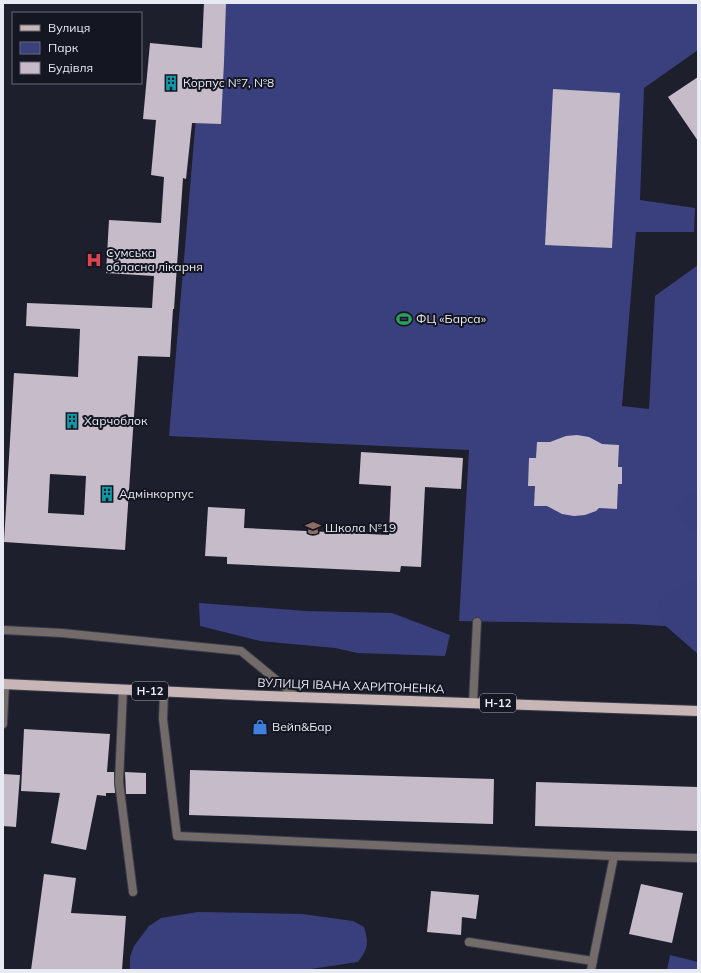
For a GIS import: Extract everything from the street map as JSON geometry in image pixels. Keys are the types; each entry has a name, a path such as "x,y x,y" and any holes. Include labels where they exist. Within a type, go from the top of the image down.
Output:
{"main road":[{"name":"ВУЛИЦЯ ІВАНА ХАРИТОНЕНКА","path":"4,684 164,692 698,711"}],"street":[{"path":"473,703 476,622"},
{"path":"3,630 62,633 241,651 297,697"},
{"path":"3,724 4,684"},
{"path":"123,690 119,782 133,892"},
{"path":"164,692 163,720 177,836 614,856 698,858"},
{"path":"591,970 614,856"},
{"path":"469,942 593,961"}],"green space":[{"name":"ФЦ «Барса»","path":"204,3 698,3 698,50 644,88 640,200 695,208 694,232 636,232 622,406 649,409 655,296 698,265 698,628 631,624 459,621 469,450 169,436 202,46"},
{"path":"670,955 698,962 698,970 667,970"}],"shaded area":[{"path":"698,490 698,533 691,529 677,512 688,495"},
{"path":"698,579 698,654 660,621 657,609 661,598"},
{"path":"199,603 307,611 392,613 450,635 445,656 358,653 335,648 260,641 200,626"},
{"path":"198,912 302,914 353,921 364,927 367,937 367,946 358,962 304,970 130,970 130,957 134,946 149,926 161,918"}],"building":[{"path":"204,3 226,3 221,124 192,123 186,179 183,178 170,357 138,356 125,550 4,542 14,373 78,377 80,329 26,326 27,303 152,308 154,276 106,273 109,220 161,223 164,177 151,175 156,120 143,119 150,43 202,48","holes":["50,474 86,476 84,515 48,513"]},
{"path":"698,77 698,141 668,97"},
{"path":"553,89 620,93 612,248 545,245"},
{"path":"577,435 589,437 602,444 619,445 618,467 622,467 622,484 618,484 617,509 599,508 596,511 585,515 574,516 562,514 547,506 534,506 535,486 528,486 529,458 536,458 537,442 550,442 566,436"},
{"path":"361,452 463,458 461,489 425,487 421,567 401,566 400,572 227,564 227,557 205,556 208,507 245,509 244,528 389,535 391,486 359,484"},
{"path":"24,729 110,734 107,772 114,772 115,793 106,793 106,796 97,795 86,850 51,843 60,793 21,791"},
{"path":"190,770 494,779 493,824 189,815"},
{"path":"125,772 146,773 146,794 126,794"},
{"path":"3,774 20,775 16,827 3,826"},
{"path":"536,782 698,787 698,831 535,826"},
{"path":"44,874 76,878 71,913 126,916 122,970 31,970"},
{"path":"641,884 683,893 672,943 629,934"},
{"path":"431,891 479,895 476,919 462,917 461,935 427,932"}],"place":[{"name":"Корпус №7, №8","path":"171,83"},
{"name":"Сумська обласна лікарня","path":"94,260"},
{"name":"ФЦ «Барса»","path":"404,319"},
{"name":"Харчоблок","path":"72,421"},
{"name":"Адмінкорпус","path":"107,494"},
{"name":"Школа №19","path":"313,528"},
{"name":"Вейп&Бар","path":"260,727"}]}
